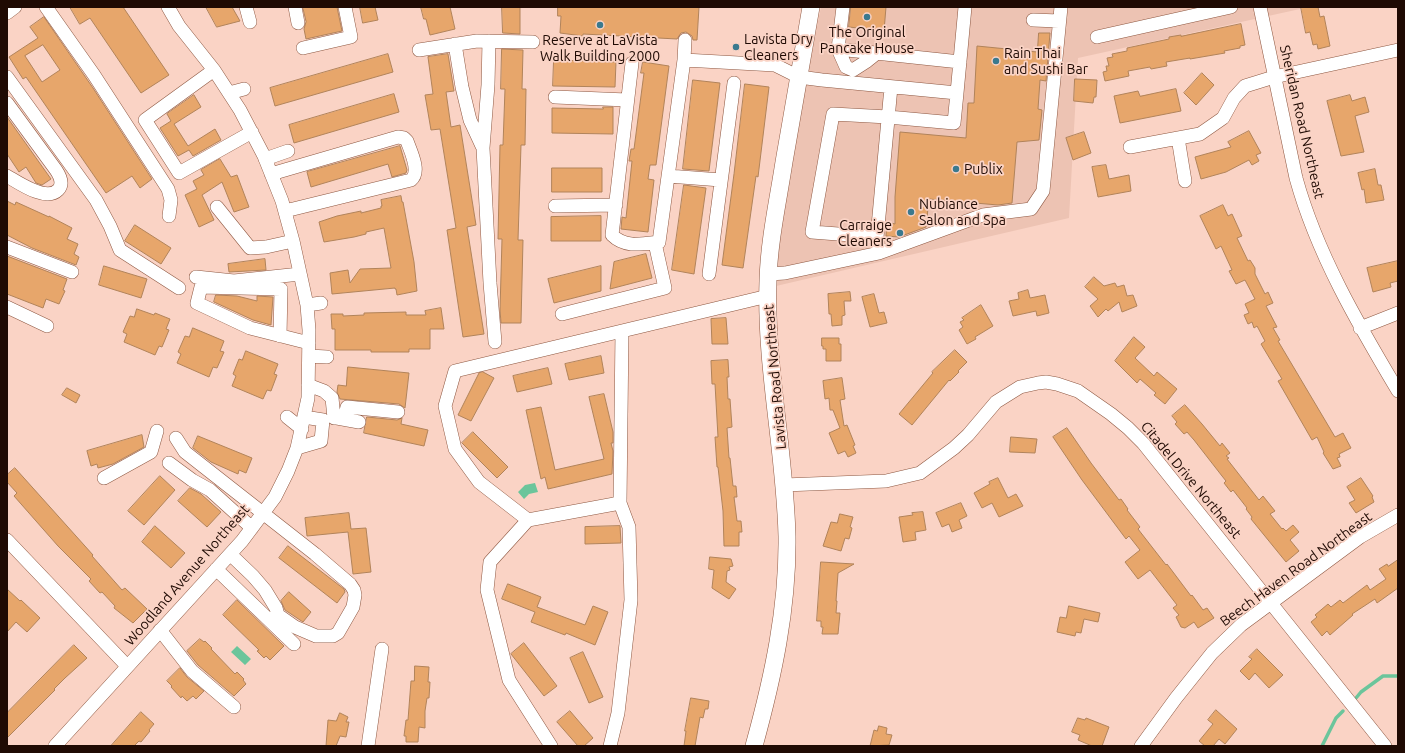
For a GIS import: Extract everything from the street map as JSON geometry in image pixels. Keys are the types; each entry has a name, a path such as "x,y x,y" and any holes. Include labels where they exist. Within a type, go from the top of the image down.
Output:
{"main road":[{"name":"Lavista Road Northeast","path":"754,746 772,678 783,607 787,536 784,485 768,316 769,274 776,214 810,7"}],"street":[{"path":"7,13 14,7"},
{"path":"46,7 94,75 168,189 172,200 169,216"},
{"name":"Woodland Avenue Northeast","path":"55,746 230,554 263,513 275,496 288,471 297,448 308,398 309,343 307,305 286,215 265,159 240,110 214,70 179,26 168,7"},
{"path":"246,7 250,22"},
{"path":"295,7 298,24"},
{"path":"303,48 352,37 345,7"},
{"path":"843,7 838,48 846,67 853,70 877,53"},
{"path":"877,237 812,232 833,114 888,117 954,124 964,7"},
{"path":"769,274 785,273 879,253 983,215 1031,209 1042,191 1061,7"},
{"path":"1097,37 1231,7"},
{"name":"Sheridan Road Northeast","path":"1260,7 1301,196 1317,240 1360,328 1398,391"},
{"path":"1033,20 1059,21"},
{"path":"632,63 612,235 618,241 628,244 655,243 659,242 684,60 685,40"},
{"path":"419,50 477,41 533,42"},
{"path":"489,41 488,85 483,148 495,342"},
{"path":"455,44 462,87 470,120 483,148"},
{"path":"838,48 960,62"},
{"path":"1130,146 1200,134 1223,118 1234,98 1245,86 1274,77 1398,50"},
{"path":"684,60 775,65 799,77 957,92"},
{"path":"214,70 145,120 179,173 252,132"},
{"path":"7,78 96,200 110,226 120,250 179,288"},
{"path":"709,274 734,83"},
{"path":"879,253 877,237 892,87"},
{"path":"229,93 244,89"},
{"path":"555,97 627,100"},
{"path":"7,103 56,170 60,176 61,183 60,188 56,192 46,194 37,192 7,176"},
{"path":"271,174 398,137 404,138 408,141 416,172 415,177 411,180 286,215"},
{"path":"1178,138 1186,181"},
{"path":"265,159 288,151"},
{"path":"668,176 721,180"},
{"path":"286,215 411,188"},
{"path":"555,206 616,205"},
{"path":"217,207 250,248 266,247 293,242"},
{"path":"562,314 665,288 655,243"},
{"path":"7,247 72,272"},
{"path":"196,277 234,281 300,274"},
{"path":"280,336 281,289 201,287 197,303 250,328 280,336 309,343"},
{"path":"528,520 479,482 455,449 445,406 455,371 768,296"},
{"path":"307,305 321,303"},
{"path":"7,308 47,326"},
{"path":"1360,328 1398,313"},
{"path":"610,746 618,713 631,600 629,527 620,503 622,330"},
{"path":"309,356 327,357"},
{"name":"Citadel Drive Northeast","path":"784,485 886,481 920,473 954,448 968,435 996,402 1020,387 1028,384 1046,382 1078,391 1128,428 1143,443 1385,746"},
{"path":"308,385 324,391 332,398 334,419"},
{"path":"297,448 321,441 334,419 347,407 398,412"},
{"path":"287,417 303,423 334,419 359,422"},
{"path":"104,478 151,452 157,431"},
{"path":"176,438 185,452 315,554 350,584 355,595 353,607 338,633 333,636 316,636 288,622 278,615 276,608 265,590 230,554"},
{"path":"169,463 192,480 210,490 252,528"},
{"path":"551,746 509,680 487,590 490,562 528,520 620,503"},
{"name":"Beech Haven Road Northeast","path":"1141,746 1176,698 1212,653 1241,626 1360,537 1398,515"},
{"path":"7,540 127,666"},
{"path":"216,569 294,644"},
{"path":"160,630 192,671 234,708"},
{"path":"368,746 382,649"}],"shaded area":[{"path":"821,7 1309,7 1078,58 1069,218 776,286 779,209"},
{"path":"535,483 538,492 529,494 524,499 518,492 525,485"},
{"path":"237,646 251,659 245,665 231,652"}],"building":[{"path":"70,7 123,7 169,75 141,93 90,18 80,24"},
{"path":"206,7 232,7 240,21 217,27"},
{"path":"303,7 337,7 342,31 306,39 304,29 306,22"},
{"path":"360,7 375,7 378,20 363,23"},
{"path":"421,7 450,7 455,29 430,35"},
{"path":"502,7 520,7 520,34 503,33"},
{"path":"558,7 699,7 697,40 693,40 692,36 686,32 681,33 677,39 583,34 583,36 560,33 561,16 558,16"},
{"name":"The Original Pancake House","path":"851,7 886,7 884,31 849,27"},
{"path":"1301,7 1318,7 1320,17 1324,16 1330,46 1318,49 1317,44 1313,45 1310,32 1306,33"},
{"path":"44,17 93,88 152,179 140,188 132,176 106,193 26,77 23,79 9,57 38,38 30,27","holes":["43,45 60,70 42,82 25,56"]},
{"path":"1241,24 1245,45 1240,46 1240,48 1224,51 1225,53 1166,62 1167,66 1128,71 1129,76 1105,81 1103,72 1107,71 1106,66 1109,66 1107,58 1113,57 1112,54 1127,51 1127,48 1169,39 1169,37"},
{"path":"1039,33 1050,33 1046,81 1040,80 1038,109 1042,110 1039,140 1017,142 1012,203 998,205 929,199 926,227 899,237 886,236 887,222 895,224 895,197 900,132 966,138 968,103 974,103 977,46 1037,52"},
{"path":"502,49 523,50 522,89 526,89 525,145 521,145 518,240 523,240 521,323 501,323 500,310 502,239 498,239 500,145 503,145 505,89 501,89"},
{"path":"388,54 393,72 275,106 270,88"},
{"path":"448,54 454,91 446,92 451,127 460,125 476,225 467,227 484,334 463,337 447,230 456,228 440,129 431,130 425,95 433,94 428,57"},
{"path":"554,60 616,62 615,87 553,86"},
{"path":"643,62 669,66 656,165 650,165 648,179 654,180 648,232 621,229 622,217 626,218 632,161 629,161 631,149 634,149 644,73 641,73"},
{"path":"1202,73 1214,85 1196,105 1184,93"},
{"path":"1075,79 1097,80 1096,97 1094,97 1093,103 1074,101"},
{"path":"693,80 720,83 709,171 683,169"},
{"path":"745,84 769,87 758,177 756,176 743,268 722,265"},
{"path":"1176,89 1181,111 1120,123 1114,96 1138,91 1140,96"},
{"path":"394,94 399,112 294,143 289,125"},
{"path":"194,95 201,107 174,124 188,146 215,129 221,140 193,156 189,150 178,156 160,128 171,121 167,114"},
{"path":"1350,95 1352,101 1365,97 1369,112 1355,116 1364,152 1341,156 1327,101"},
{"path":"603,107 613,107 613,134 552,133 552,108 603,109"},
{"path":"7,117 51,179 42,185 36,183 26,167 19,172 7,154"},
{"path":"1249,131 1261,153 1256,155 1259,161 1252,165 1249,160 1226,172 1201,179 1195,157 1231,147 1228,142"},
{"path":"1084,132 1091,153 1073,160 1066,138"},
{"path":"400,146 407,170 406,173 392,177 388,164 311,187 307,172"},
{"path":"220,159 231,177 237,175 249,207 234,212 222,182 202,195 214,220 199,227 185,195 197,189 193,181 204,175 201,170"},
{"path":"1106,165 1109,179 1129,175 1131,191 1098,197 1092,167"},
{"path":"552,168 602,168 602,192 552,192"},
{"path":"1375,169 1378,185 1381,185 1384,200 1366,203 1364,189 1362,190 1358,173"},
{"path":"684,185 706,188 694,274 672,270"},
{"path":"401,196 414,262 417,291 397,295 395,288 332,294 330,273 348,270 350,283 360,269 391,268 384,228 366,232 366,234 354,237 324,242 319,222 337,216 361,211 361,213 381,208 381,200"},
{"path":"7,201 15,205 16,202 72,228 67,239 78,244 74,254 79,257 76,265 32,248 7,235"},
{"path":"1223,205 1228,216 1232,214 1242,236 1237,238 1248,261 1250,260 1255,268 1255,274 1265,294 1268,292 1273,303 1266,306 1277,327 1273,328 1280,340 1278,341 1335,437 1343,433 1351,448 1339,454 1340,457 1337,458 1341,466 1333,469 1323,453 1324,452 1317,437 1312,440 1278,381 1282,379 1261,344 1265,341 1257,326 1254,328 1252,322 1248,324 1244,315 1249,313 1245,304 1255,299 1245,280 1236,284 1229,271 1232,270 1221,246 1216,249 1200,216"},
{"path":"601,216 601,241 551,241 551,217"},
{"path":"135,225 171,248 161,264 125,241"},
{"path":"646,254 652,278 610,289 614,262"},
{"path":"7,256 67,279 63,290 65,291 59,304 46,299 43,308 7,294"},
{"path":"265,259 266,270 229,272 228,264"},
{"path":"1398,261 1398,281 1390,283 1391,287 1373,292 1367,268"},
{"path":"104,266 147,279 141,298 99,285"},
{"path":"601,266 601,291 554,303 548,279"},
{"path":"1094,277 1104,286 1115,283 1117,287 1124,285 1127,296 1133,295 1137,306 1122,312 1119,302 1108,311 1106,309 1098,317 1090,306 1098,299 1085,287"},
{"path":"1028,290 1030,298 1045,295 1049,313 1037,316 1036,311 1013,316 1009,301 1019,299 1018,293"},
{"path":"850,292 851,301 844,301 845,315 842,316 842,325 832,326 831,314 829,314 828,294"},
{"path":"874,294 879,313 884,312 887,323 870,327 862,297"},
{"path":"216,295 237,296 257,301 257,296 273,297 271,325 253,320 214,302"},
{"path":"981,305 993,326 975,337 976,339 967,344 959,330 963,327 960,322 964,320 962,318"},
{"path":"441,308 444,329 430,329 430,349 409,349 409,352 335,350 335,329 332,329 331,314 343,314 343,316 364,315 364,313 406,312 406,315 426,315 425,311"},
{"path":"137,309 154,315 155,313 170,319 166,329 169,330 162,347 159,346 155,355 124,342 127,334 123,332 130,316 134,317"},
{"path":"726,318 728,344 712,344 711,319"},
{"path":"193,328 224,341 220,351 224,352 217,368 213,367 209,377 177,363 181,354 178,352 185,336 189,337"},
{"path":"1134,337 1145,347 1135,358 1154,376 1157,372 1177,389 1165,404 1154,395 1156,393 1140,379 1137,383 1115,361"},
{"path":"822,338 839,338 839,344 841,344 841,361 826,361 826,349 823,349"},
{"path":"955,350 967,362 950,381 949,380 912,425 899,414 933,373 932,372"},
{"path":"246,351 278,364 274,374 277,375 271,391 267,390 263,399 232,386 236,376 233,374 239,359 242,360"},
{"path":"601,356 604,373 569,380 565,364"},
{"path":"728,360 728,399 730,399 732,427 727,428 733,486 736,486 737,497 734,497 737,521 741,521 742,532 739,532 739,546 724,546 723,511 717,467 715,437 718,437 715,384 712,384 711,361"},
{"path":"348,367 409,373 405,408 399,404 340,399 337,392 338,385 346,386"},
{"path":"548,368 552,384 517,392 513,376"},
{"path":"483,372 494,378 471,421 458,415 479,373"},
{"path":"842,378 845,399 840,400 844,426 847,425 855,445 853,446 856,453 848,457 845,451 838,454 829,433 840,428 833,410 830,410 829,398 825,399 823,381"},
{"path":"67,388 80,395 76,403 62,395"},
{"path":"604,394 613,432 613,443 611,443 613,451 612,474 548,489 545,477 541,479 526,410 541,407 555,470 604,459 589,397"},
{"path":"1185,405 1220,446 1222,443 1230,453 1226,456 1229,458 1227,459 1259,500 1263,496 1275,511 1270,514 1282,529 1283,528 1286,531 1293,525 1299,532 1290,540 1299,551 1286,562 1251,519 1252,517 1246,509 1247,508 1233,490 1231,492 1224,483 1226,481 1194,440 1187,432 1184,434 1175,424 1177,422 1172,416"},
{"path":"367,417 397,420 402,418 401,424 428,430 424,446 364,433"},
{"path":"1067,428 1119,500 1121,499 1128,509 1127,510 1140,527 1138,529 1191,596 1192,595 1203,610 1207,608 1214,618 1198,628 1194,622 1185,628 1181,627 1176,617 1179,615 1173,608 1177,605 1150,570 1138,579 1125,562 1140,550 1129,536 1126,539 1082,480 1053,437"},
{"path":"473,432 508,467 497,478 462,443"},
{"path":"142,435 144,447 113,464 98,468 97,464 91,466 87,451"},
{"path":"198,436 252,458 246,473 239,470 238,474 211,462 193,448"},
{"path":"1011,437 1037,439 1035,453 1010,452"},
{"path":"15,468 93,555 92,556 122,590 125,588 147,609 133,623 114,608 115,606 89,581 91,579 58,546 14,496 17,493 7,482 7,475"},
{"path":"160,476 175,490 144,525 128,511"},
{"path":"998,478 1008,498 1016,494 1023,506 999,517 992,503 982,508 974,493 990,484 989,482"},
{"path":"1361,478 1373,496 1374,502 1356,513 1349,503 1355,500 1347,487"},
{"path":"190,488 201,494 221,512 207,527 178,501"},
{"path":"961,503 967,516 959,520 962,528 952,532 949,524 942,527 936,513"},
{"path":"923,512 926,530 915,532 916,540 903,542 899,517 913,515 912,513"},
{"path":"349,513 351,529 366,528 371,572 353,574 348,532 307,536 305,518"},
{"path":"840,514 853,517 849,539 845,538 841,551 823,546 831,522 837,523"},
{"path":"155,526 185,553 171,568 142,542"},
{"path":"620,526 621,543 585,544 585,527"},
{"path":"288,546 344,589 345,592 337,603 279,558"},
{"path":"710,557 731,559 733,566 729,567 730,570 727,571 726,582 736,589 729,599 712,588 714,570 709,569"},
{"path":"1398,560 1398,588 1377,603 1375,599 1352,614 1353,615 1330,635 1327,631 1322,636 1311,622 1317,617 1315,615 1328,604 1331,607 1340,600 1343,603 1367,585 1370,590 1386,579 1379,569"},
{"path":"821,562 854,564 838,573 836,613 840,613 838,634 822,634 823,627 821,627 821,621 817,621"},
{"path":"508,584 541,597 537,607 585,625 593,606 608,612 595,645 566,633 565,635 531,622 535,612 502,599"},
{"path":"7,589 40,618 27,632 16,622 7,632"},
{"path":"289,592 311,612 303,622 285,610 281,601"},
{"path":"237,600 284,646 270,660 266,656 264,658 257,651 259,650 223,615"},
{"path":"1069,606 1100,613 1098,622 1084,619 1081,633 1076,632 1075,636 1057,632 1060,617 1066,618"},
{"path":"200,639 204,642 205,641 212,648 211,649 235,674 237,672 244,679 243,680 246,684 234,696 198,665 187,651"},
{"path":"524,643 557,686 544,696 511,654"},
{"path":"74,645 87,658 54,689 55,690 7,738 7,713"},
{"path":"1257,649 1283,675 1269,688 1255,673 1249,680 1240,671 1252,659 1249,657"},
{"path":"583,652 603,697 589,703 570,658"},
{"path":"415,666 429,667 429,698 427,698 425,711 425,728 419,727 418,742 406,742 406,736 404,736 406,720 408,720 411,681 414,681"},
{"path":"180,668 187,677 204,691 196,699 193,696 187,701 182,696 181,698 167,681"},
{"path":"691,698 709,701 708,709 705,709 703,718 700,717 695,746 684,746 685,731"},
{"path":"1216,710 1237,729 1225,744 1219,739 1213,746 1205,746 1199,741 1213,724 1208,720"},
{"path":"570,711 593,738 584,746 578,746 557,722"},
{"path":"141,712 154,724 141,742 139,741 134,746 111,746"},
{"path":"340,713 348,717 346,722 349,722 346,737 340,736 336,746 326,746 328,720 336,721"},
{"path":"1078,718 1085,720 1086,718 1109,727 1102,746 1092,746 1078,740 1080,735 1072,732"},
{"path":"879,726 887,728 886,734 892,735 889,745 870,746 874,730 877,731"}],"waterway":[{"path":"1356,698 1361,692 1383,676 1398,676"},
{"path":"1322,746 1336,718 1343,711"}],"place":[{"name":"The Original Pancake House","path":"867,17"},
{"name":"Reserve at LaVista Walk Building 2000","path":"600,25"},
{"name":"Lavista Dry Cleaners","path":"736,47"},
{"name":"Rain Thai and Sushi Bar","path":"996,61"},
{"name":"Publix","path":"956,169"},
{"name":"Nubiance Salon and Spa","path":"911,212"},
{"name":"Carraige Cleaners","path":"900,233"}]}
